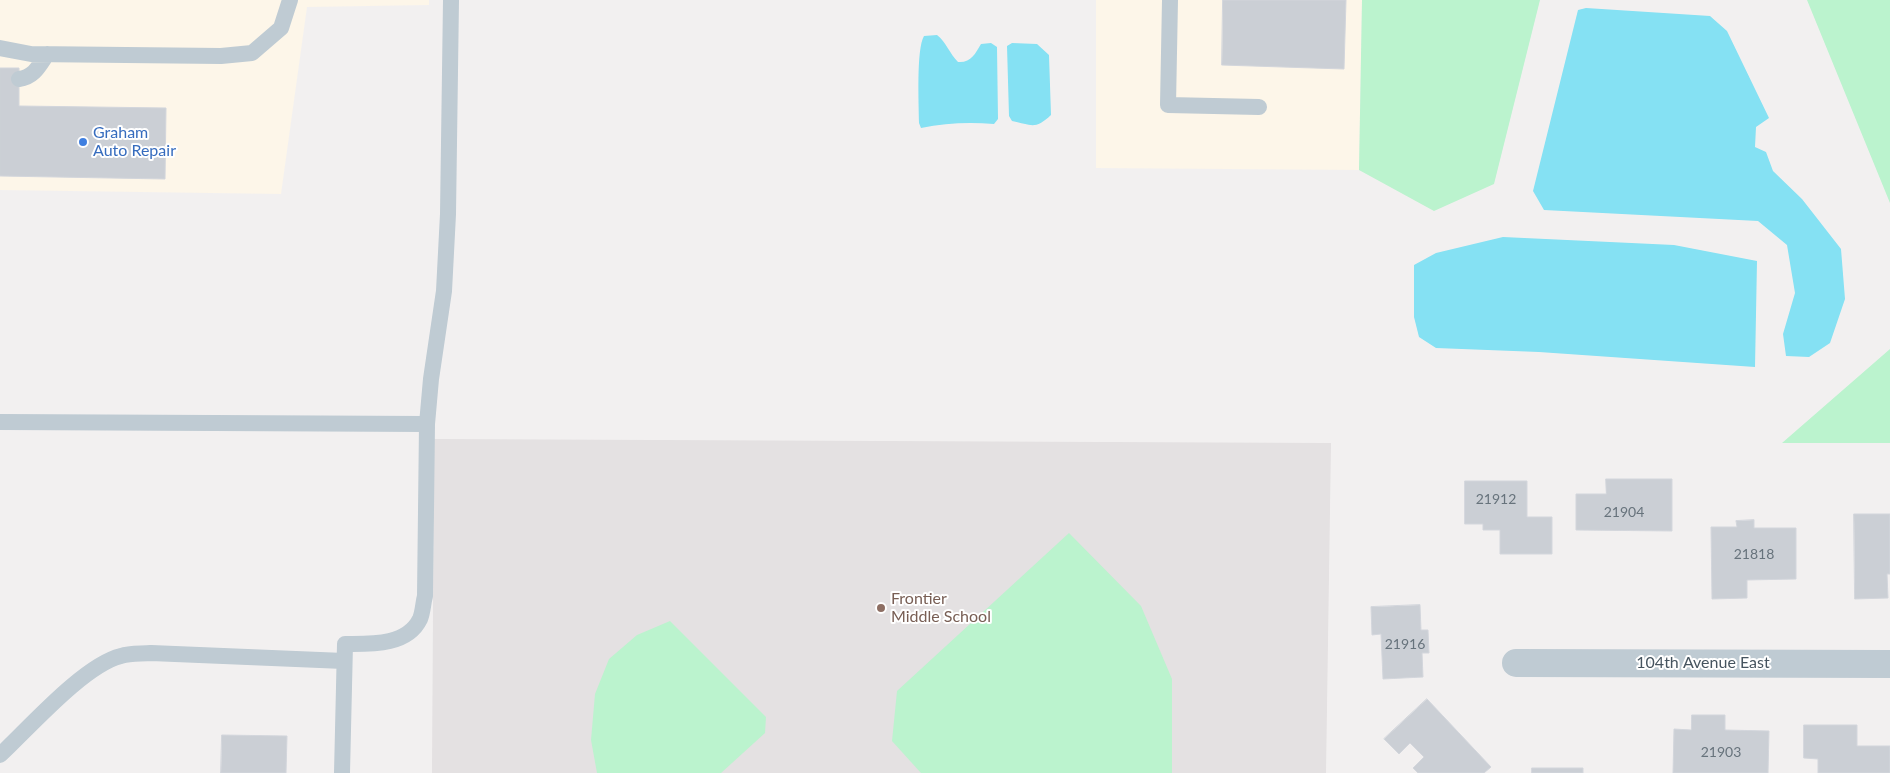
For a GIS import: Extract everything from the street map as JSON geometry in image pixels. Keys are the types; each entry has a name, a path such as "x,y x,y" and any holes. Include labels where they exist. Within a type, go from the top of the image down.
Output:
{"street":[{"name":"104th Avenue East","path":"1516,663 1890,664"}],"lane":[{"path":"0,48 20,53 47,54 221,56 252,52 281,28 290,0"},
{"path":"342,773 345,644 379,644 406,635 419,620 425,596 427,424 431,379 444,291 447,233 451,0"},
{"path":"1170,0 1168,105 1259,107"},
{"path":"19,79 27,78 34,74 47,54"},
{"path":"0,422 427,424"},
{"path":"0,755 95,667 121,656 151,653 344,660"}],"shaded area":[{"path":"0,0 429,0 429,5 307,7 281,194 0,190"},
{"path":"1096,0 1362,0 1359,170 1096,168"},
{"name":"Frontier Middle School","path":"434,439 1331,443 1326,773 432,773"}],"green space":[{"path":"1362,0 1540,0 1494,184 1434,211 1359,170"},
{"path":"1807,0 1890,0 1890,203"},
{"path":"1890,349 1890,443 1782,443"},
{"path":"1069,533 1141,606 1172,679 1172,773 921,773 892,741 897,691"},
{"path":"670,621 766,717 765,733 721,773 597,773 591,740 595,694 609,659 637,635"}],"water":[{"path":"1586,8 1710,16 1727,31 1769,118 1756,127 1755,147 1766,152 1773,171 1802,199 1841,249 1845,299 1830,343 1809,357 1786,356 1783,334 1795,293 1787,245 1758,221 1544,210 1533,191 1578,10"},
{"path":"937,35 958,62 969,59 975,54 981,44 991,43 997,47 998,119 994,124 957,123 921,128 919,123 918,78 921,43 924,36"},
{"path":"1012,43 1037,44 1049,55 1051,115 1037,125 1012,121 1009,116 1007,46"},
{"path":"1503,237 1674,245 1757,261 1755,367 1539,352 1436,348 1419,337 1414,317 1414,265 1436,253"}],"building":[{"path":"1223,0 1346,0 1344,69 1222,65"},
{"name":"Graham Auto Repair","path":"0,68 19,68 19,106 166,108 165,179 0,176"},
{"path":"1606,479 1672,479 1672,531 1576,530 1576,494 1606,494"},
{"path":"1465,481 1527,481 1527,517 1552,517 1552,554 1500,554 1500,530 1483,530 1483,524 1465,524"},
{"path":"1854,514 1890,514 1890,574 1887,574 1888,598 1855,599"},
{"path":"1754,520 1754,528 1796,528 1796,579 1747,580 1747,598 1712,599 1711,527 1737,527 1736,521"},
{"path":"1420,605 1421,630 1428,630 1429,653 1422,653 1423,677 1383,679 1381,634 1372,635 1371,607"},
{"path":"1427,699 1491,767 1484,773 1418,773 1413,768 1424,757 1410,743 1399,754 1384,739"},
{"path":"1692,715 1725,715 1725,730 1769,731 1768,773 1673,773 1674,729 1691,730"},
{"path":"1804,725 1857,725 1857,746 1890,746 1890,773 1818,773 1818,759 1804,758"},
{"path":"222,735 287,736 286,773 221,773"},
{"path":"1532,768 1583,768 1583,773 1532,773"}],"place":[{"name":"Graham Auto Repair","path":"83,142"},
{"name":"Frontier Middle School","path":"881,608"}]}
